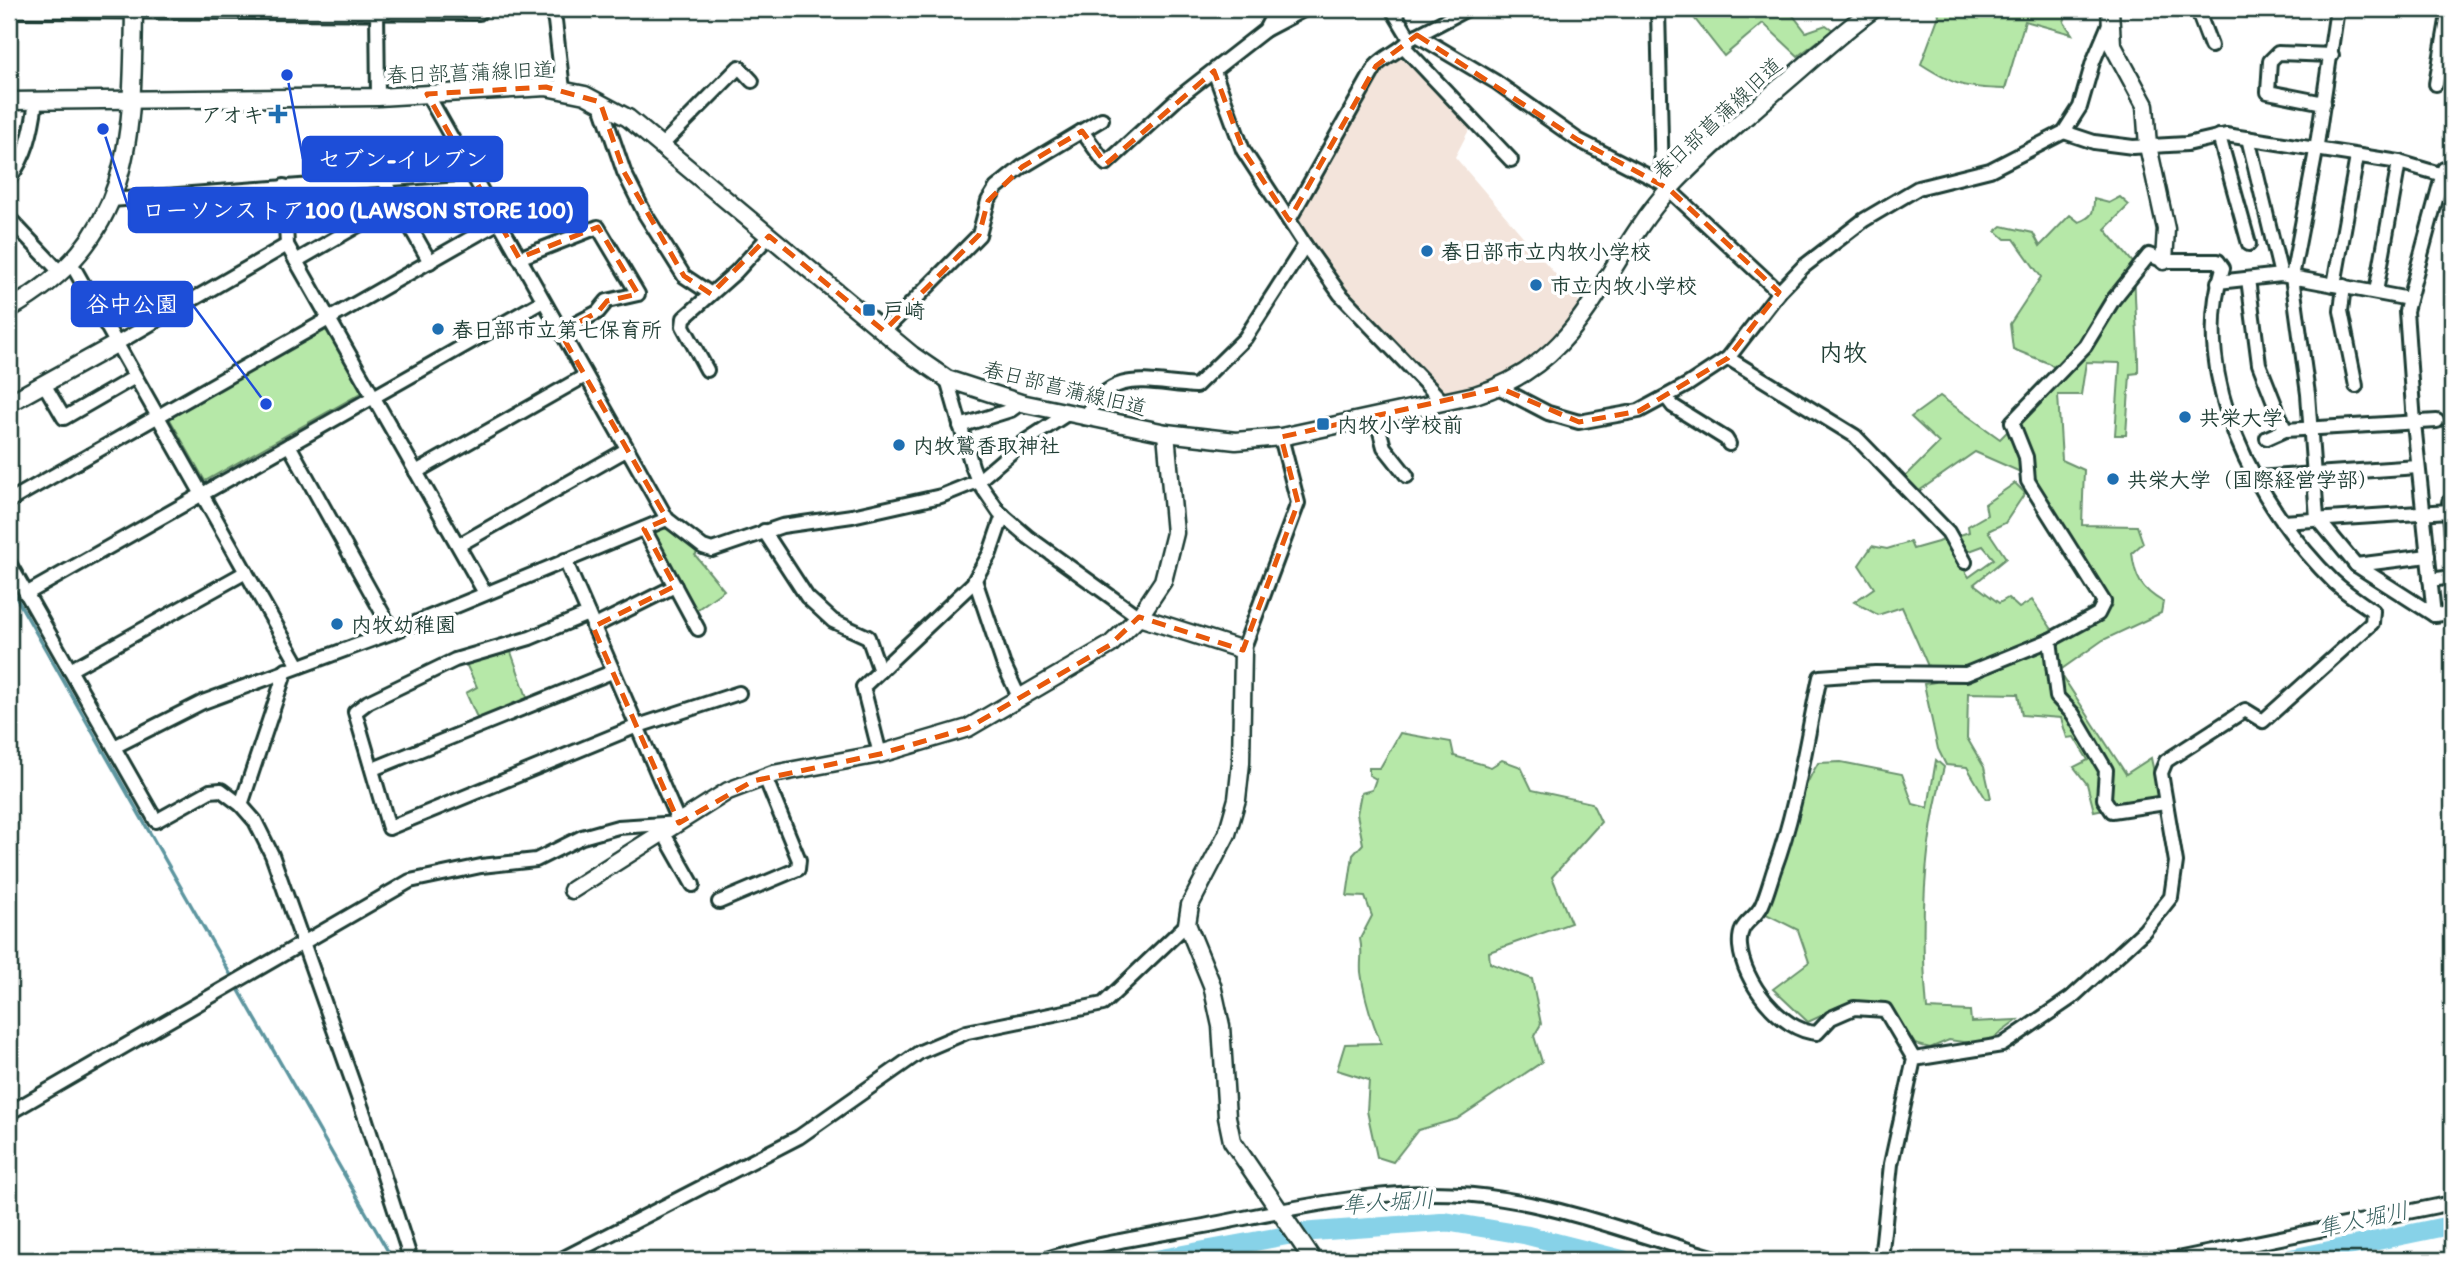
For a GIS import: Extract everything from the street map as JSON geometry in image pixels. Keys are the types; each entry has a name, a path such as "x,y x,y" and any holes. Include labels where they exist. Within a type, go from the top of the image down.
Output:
{"street":[{"path":"550,9 555,20 563,89"},
{"path":"1265,30 1276,9"},
{"path":"1082,131 1106,164 1178,98 1265,30 1305,9"},
{"path":"1392,9 1410,40 1511,160"},
{"path":"1289,220 1376,66 1388,53 1467,9"},
{"path":"1658,9 1665,186"},
{"name":"春日部菖蒲線旧道","path":"9,101 377,97 522,87 563,89 600,102 662,145 884,331 947,379 1021,403 1085,418 1166,433 1236,441 1281,437 1376,418 1500,388 1529,372 1559,348 1665,186 1874,9"},
{"path":"2197,9 2211,46"},
{"path":"2286,276 2316,151 2337,9"},
{"path":"2436,84 2449,9"},
{"path":"9,309 65,266 92,234 111,200 128,145 134,10"},
{"path":"9,11 479,13"},
{"path":"377,11 377,97"},
{"path":"1500,388 1548,413 1579,422 1639,411 1666,397 1728,358 1779,292 1803,267 1840,236 1918,188 1990,170 2064,132 2080,107 2109,16"},
{"path":"2109,16 2112,44 2145,105 2148,146 2166,229 2164,261"},
{"path":"1410,40 1496,82 1578,140 1665,186 1779,292"},
{"path":"2324,103 2268,92 2270,61 2278,53 2332,55"},
{"path":"662,145 739,67 752,81"},
{"path":"1214,71 1242,150 1305,245 1340,294 1443,402"},
{"path":"427,94 667,519 703,547 712,550 764,531 941,496 978,481 1021,444 1067,414"},
{"path":"9,179 22,162 36,102"},
{"path":"600,102 624,172 645,214 684,276 711,294"},
{"path":"884,331 979,235 988,201 996,188 1022,167 1102,119"},
{"path":"2064,132 2113,146 2187,144 2219,136 2248,138 2399,163 2448,174 2406,311 2414,424 2434,615"},
{"path":"2219,136 2249,244"},
{"path":"2248,138 2286,276 2311,429 2317,518 2356,565 2434,615 2452,613"},
{"path":"2356,386 2341,311 2339,286 2357,157"},
{"path":"2376,292 2399,163"},
{"path":"111,200 471,173"},
{"path":"383,179 430,262"},
{"path":"284,186 287,245 485,593"},
{"path":"296,261 397,203"},
{"path":"9,219 65,266 116,344 246,572 293,668 241,805"},
{"path":"9,501 499,222"},
{"path":"519,258 598,227 638,294 607,301 598,312 560,332"},
{"path":"707,370 683,326 684,318 769,236"},
{"path":"9,403 287,245"},
{"path":"1085,418 1096,398 1124,382 1196,386 1245,338 1305,245"},
{"path":"1881,1260 1891,1164 1914,1059 1885,1010 1854,1008 1831,1018 1817,1033 1798,1027 1773,1009 1751,978 1740,945 1743,926 1762,905 1781,850 1820,677 1875,673 1966,674 2050,640 2098,614 2104,602 2028,481 2026,457 2012,422 2085,346 2113,300 2149,255 2164,261 2218,261 2223,268 2218,282 2212,328 2217,366 2235,430 2257,478 2283,522 2335,583 2373,611 2372,623 2263,721 2245,710 2166,761 2161,773 2176,862 2171,897 2144,931 2071,998 2002,1045 1914,1059"},
{"path":"2218,282 2286,276 2409,299"},
{"path":"2248,279 2259,364 2285,430"},
{"path":"26,594 543,300"},
{"path":"1728,358 1855,436 1948,532 1965,562"},
{"path":"416,472 584,376"},
{"path":"44,384 64,418 135,377"},
{"path":"947,379 978,481 1003,515 1028,537 1139,617 1243,650"},
{"path":"1666,397 1673,406 1726,439 1728,444"},
{"path":"960,426 1011,410 1021,403"},
{"path":"1376,418 1384,447 1407,476"},
{"path":"2267,439 2285,430 2437,421"},
{"path":"572,890 728,791 765,777 880,754 958,731 1020,699 1110,645 1139,617 1163,581 1175,533 1166,433"},
{"path":"1281,437 1298,503 1243,650 1241,763 1237,799 1227,834 1190,905 1187,924 1212,985 1221,1026 1227,1117 1232,1141 1313,1260"},
{"path":"289,445 393,632"},
{"path":"459,545 626,450"},
{"path":"2257,478 2418,467"},
{"path":"2283,522 2423,513 2451,506 2452,536"},
{"path":"880,754 863,687 953,604 975,580 990,553 1003,515"},
{"path":"114,747 203,702 393,632 667,519"},
{"path":"644,529 698,629"},
{"path":"764,531 807,597 833,621 868,637 880,671"},
{"path":"2356,565 2428,556"},
{"path":"565,559 635,727 679,823"},
{"path":"9,563 156,821 210,791 221,790 241,805 255,821 272,855 305,944 411,1260"},
{"path":"70,670 246,572"},
{"path":"2430,580 2452,577"},
{"path":"975,580 1003,663 1020,699"},
{"path":"593,627 675,586"},
{"path":"588,614 530,638 455,660 368,702 355,712 389,828 635,727 739,693"},
{"path":"2050,640 2057,697 2073,714 2106,771 2106,807 2112,811 2165,803"},
{"path":"373,769 612,672"},
{"path":"719,902 798,869 799,860 765,777"},
{"path":"9,1114 410,881 481,866 536,860 582,837 618,827 679,823"},
{"path":"663,832 693,885"},
{"path":"560,1260 799,1137 877,1079 920,1052 967,1032 1103,1004 1187,924"},
{"path":"1043,1260 1095,1245 1278,1212 1394,1194 1452,1193 1502,1198 1556,1210 1723,1260"},
{"path":"2172,1260 2452,1203"},
{"path":"2237,1246 2240,1260"}],"highlighted area":[{"path":"1417,35 1578,140 1669,189 1779,292 1728,358 1687,385 1639,411 1579,422 1500,388 1281,437 1298,503 1243,650 1139,617 1110,645 968,728 880,754 753,781 679,823 593,627 675,586 644,529 667,519 560,332 598,312 607,301 638,294 598,227 519,258 427,94 546,87 600,102 624,172 684,276 711,294 769,236 884,331 979,235 988,201 1022,167 1082,131 1106,164 1214,71 1243,150 1289,220 1376,66"}],"shaded area":[{"name":"春日部市立内牧小学校","path":"1401,54 1471,126 1455,157 1581,304 1564,328 1532,361 1487,382 1443,394 1370,320 1337,280 1298,222 1298,216 1364,106 1380,71"}],"green space":[{"path":"1687,9 1788,9 1806,32 1826,25 1833,30 1798,56 1763,23 1724,56"},
{"path":"1937,9 2068,9 2064,22 2072,34 2025,21 2005,89 1980,88 1952,81 1921,64 1939,15"},
{"path":"2120,197 2129,205 2105,229 2135,265 2138,373 2130,374 2126,435 2115,435 2120,363 2086,362 2081,395 2058,395 2062,460 2084,470 2082,525 2137,526 2143,543 2132,553 2135,569 2144,587 2163,602 2161,613 2103,640 2059,671 2126,774 2151,758 2159,797 2094,811 2087,784 2074,767 2088,760 2074,737 2067,738 2061,718 2022,715 2018,694 1968,693 1967,738 1984,767 1991,798 1986,799 1967,767 1946,765 1938,749 1924,684 1935,682 1902,607 1878,615 1854,602 1874,588 1859,565 1872,546 1887,549 1910,542 1913,549 1945,540 1969,577 1994,559 1983,546 1964,553 1954,537 1969,532 1968,526 1987,515 1985,504 2015,483 2025,493 2005,523 1988,531 2006,558 1974,584 1999,603 2008,598 2019,608 2032,600 2060,641 2090,624 2110,605 2032,477 1975,452 1916,493 1902,480 1939,443 1911,417 1940,396 2000,439 2047,391 2067,376 2048,363 2013,349 2010,324 2041,277 2014,239 2005,239 1996,231 2002,226 2033,233 2040,246 2070,215 2079,222 2089,216 2093,211 2094,199 2109,203"},
{"path":"328,329 363,392 205,481 168,416"},
{"path":"656,527 678,531 700,550 695,555 724,590 695,611 652,534"},
{"path":"511,652 528,700 479,722 466,693 477,687 466,664"},
{"path":"1400,733 1451,742 1454,756 1491,767 1502,760 1521,767 1532,790 1592,803 1601,822 1552,877 1571,923 1489,952 1490,963 1532,979 1541,1024 1534,1036 1542,1062 1457,1119 1418,1130 1393,1162 1377,1157 1367,1111 1369,1080 1337,1070 1345,1044 1381,1043 1368,1008 1361,972 1360,939 1372,916 1365,897 1347,896 1353,855 1363,844 1357,814 1361,793 1372,790 1376,779 1369,775 1369,768 1380,768"},
{"path":"1936,760 1944,767 1932,826 1925,887 1927,1009 1970,1011 1971,1022 2018,1020 1984,1045 1949,1040 1930,1048 1915,1044 1893,1010 1840,1007 1808,1022 1773,989 1809,962 1798,930 1764,913 1793,817 1808,781 1818,763 1841,762 1902,774 1913,804 1928,808"}],"waterway":[{"path":"9,585 233,979"},
{"path":"236,985 393,1260"},
{"name":"隼人堀川","path":"1153,1260 1306,1232 1448,1222 1526,1235 1624,1260"},
{"name":"隼人堀川","path":"2284,1260 2452,1225"}],"place":[{"name":"セブン-イレブン","path":"287,75"},
{"name":"アオキ","path":"278,114"},
{"name":"ローソンストア100 (LAWSON STORE 100)","path":"103,129"},
{"name":"春日部市立内牧小学校","path":"1427,251"},
{"name":"市立内牧小学校","path":"1536,285"},
{"name":"戸崎","path":"869,310"},
{"name":"春日部市立第七保育所","path":"438,329"},
{"name":"谷中公園","path":"266,404"},
{"name":"共栄大学","path":"2185,417"},
{"name":"内牧小学校前","path":"1323,424"},
{"name":"内牧鷲香取神社","path":"899,445"},
{"name":"共栄大学（国際経営学部）","path":"2113,479"},
{"name":"内牧幼稚園","path":"337,624"}],"district":[{"name":"内牧","path":"1843,352"}]}
